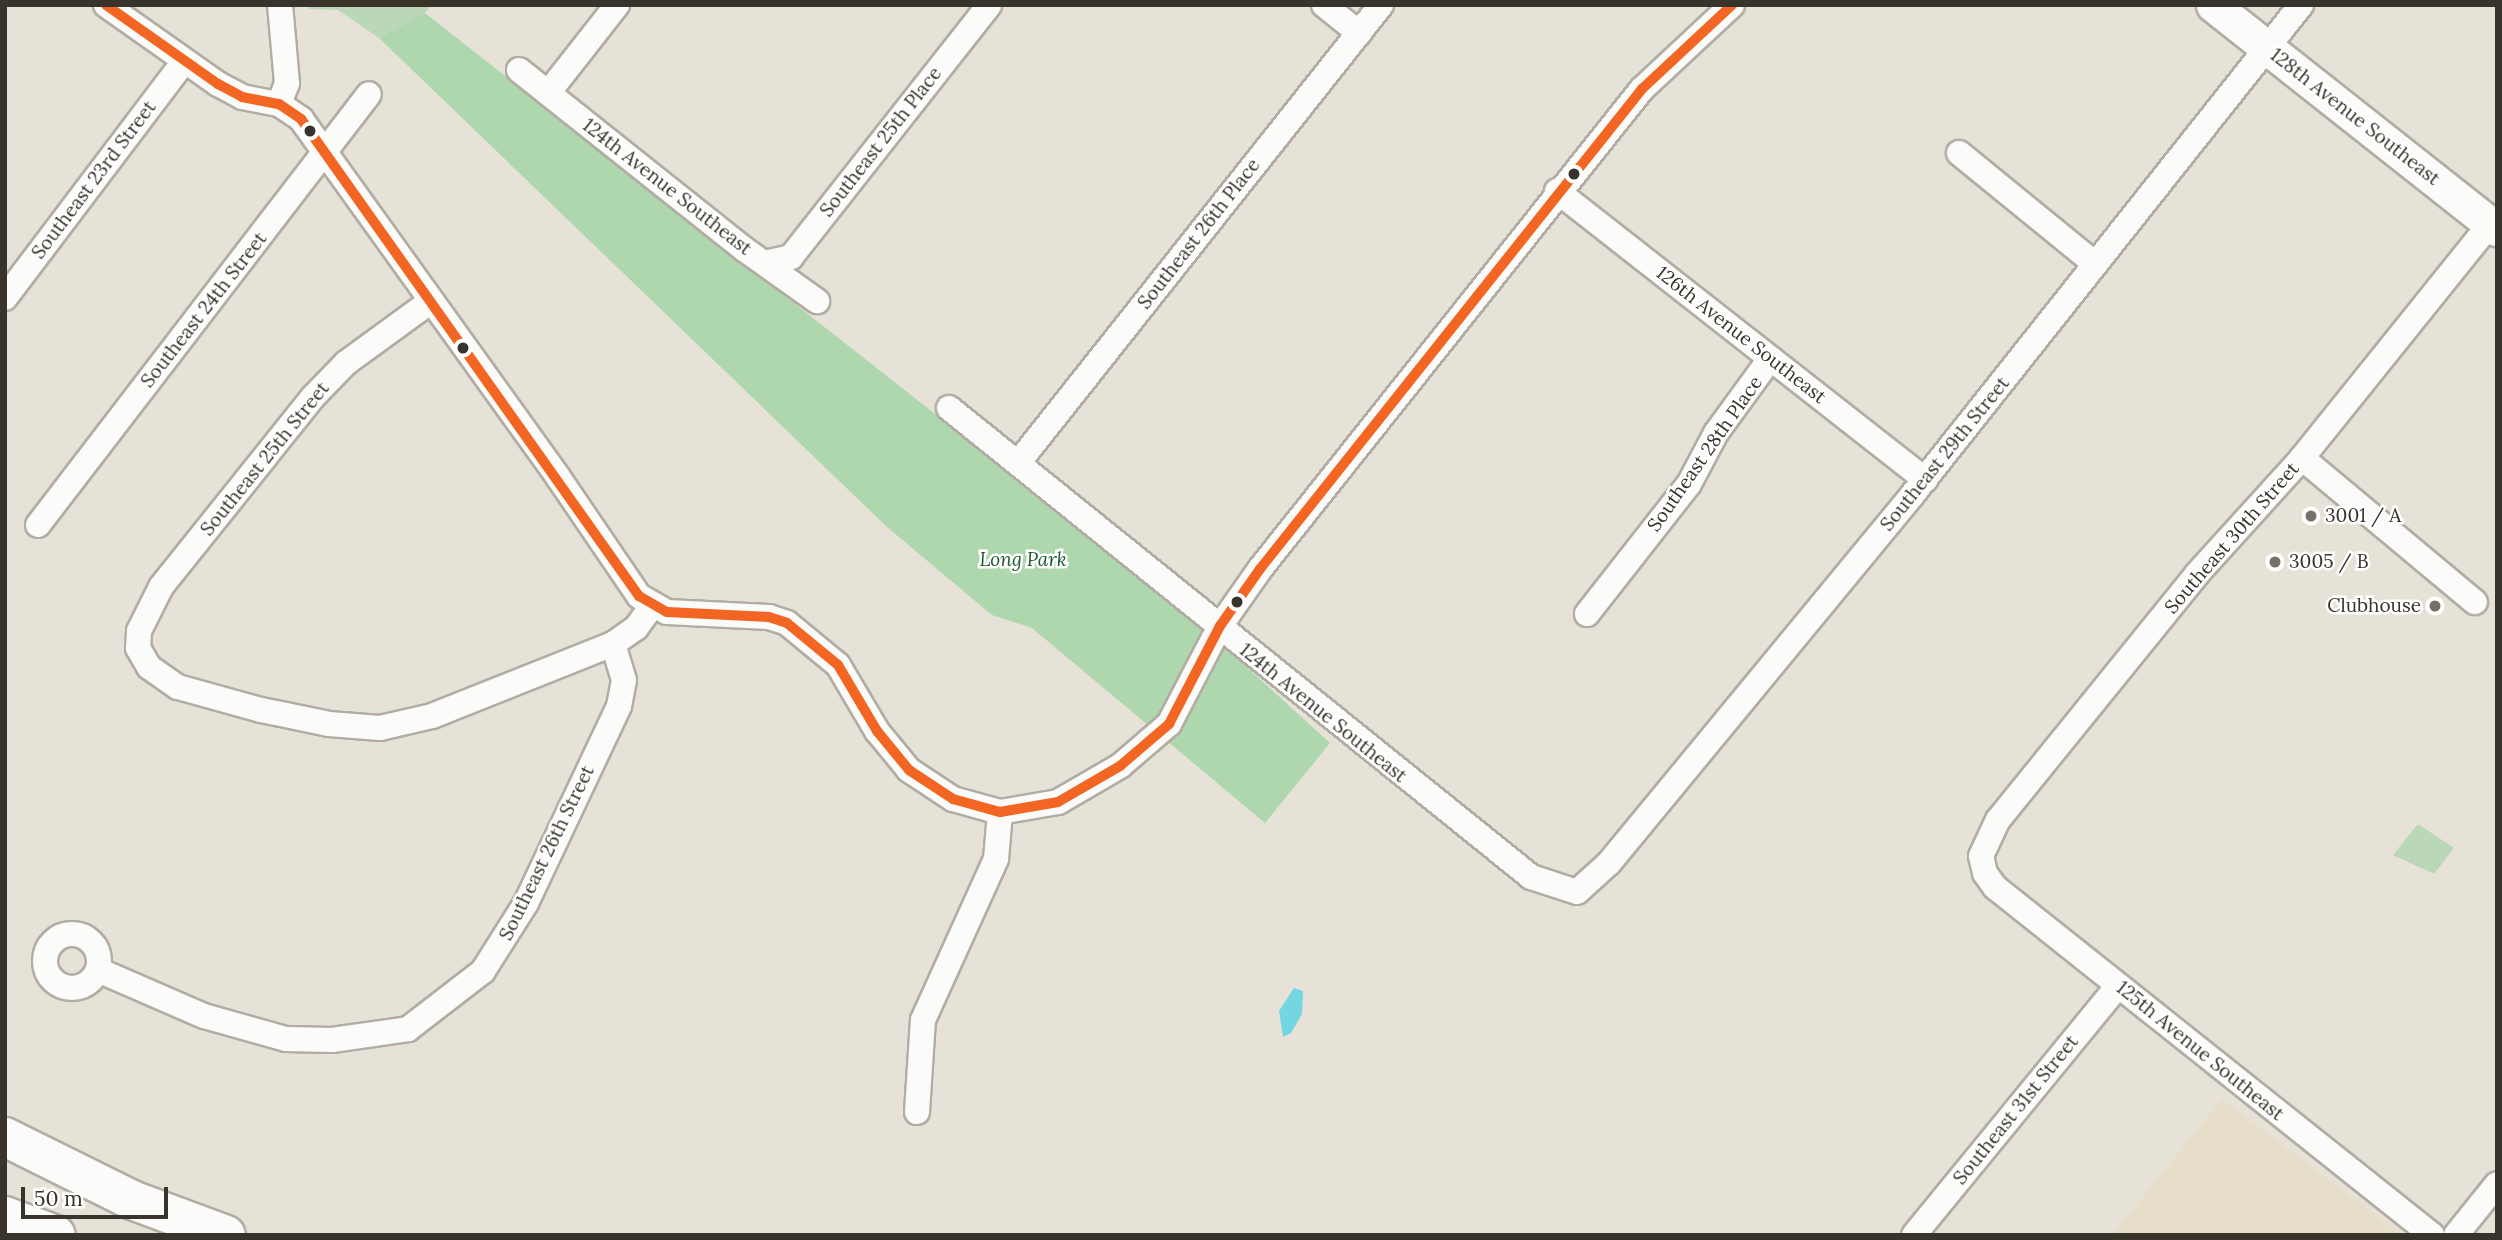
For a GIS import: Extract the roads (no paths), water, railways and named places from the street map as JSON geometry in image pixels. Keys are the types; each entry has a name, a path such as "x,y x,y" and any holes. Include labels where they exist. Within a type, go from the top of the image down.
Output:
{"highway":[{"path":"5,1137 132,1200 226,1235"},
{"path":"5,1216 56,1235"}],"street":[{"path":"106,5 183,63 242,97 279,104 301,119 573,498 632,588 652,606 680,614 716,613 787,623 838,665 877,731 909,769 953,799 1000,812 1058,802 1148,746 1184,702 1220,626 1260,569 1558,191 1652,77 1732,5"},
{"path":"279,104 286,83 281,5"},
{"path":"548,93 617,5"},
{"name":"Southeast 25th Place","path":"765,262 791,257 989,5"},
{"path":"1324,5 1359,33"},
{"name":"Southeast 26th Place","path":"1018,463 1381,5"},
{"name":"128th Avenue Southeast","path":"2213,5 2493,226"},
{"name":"Southeast 29th Street","path":"1577,892 1609,863 1925,480 2301,5"},
{"name":"Southeast 23rd Street","path":"5,298 183,63"},
{"name":"124th Avenue Southeast","path":"519,70 817,301"},
{"name":"Southeast 24th Street","path":"38,524 369,94"},
{"path":"1959,153 2095,264"},
{"name":"126th Avenue Southeast","path":"1558,191 1925,480"},
{"name":"Southeast 30th Street","path":"1981,856 1998,820 2197,574 2302,458 2493,226"},
{"name":"Southeast 25th Street","path":"431,301 346,363 313,397 161,587 145,613 138,648 149,667 178,687 329,724 380,728 432,716 613,644"},
{"name":"Southeast 28th Place","path":"1587,614 1689,484 1716,433 1770,359"},
{"name":"124th Avenue Southeast","path":"949,408 1531,877 1577,892"},
{"path":"2302,458 2475,602"},
{"path":"613,644 636,628 652,606"},
{"name":"Southeast 26th Street","path":"98,970 204,1016 286,1039 332,1041 408,1029 482,971 526,903 620,706 624,680 613,644"},
{"path":"918,1112 923,1020 996,859 1000,812"},
{"name":"125th Avenue Southeast","path":"1981,856 1985,873 1995,887 2432,1235"},
{"name":"Southeast 31st Street","path":"1914,1235 2118,986"},
{"path":"2456,1235 2497,1184"}],"water":[{"path":"1294,988 1303,991 1302,1014 1291,1033 1283,1037 1279,1011"}],"place":[{"name":"3001 / A","path":"2311,516"},
{"name":"3005 / B","path":"2275,562"},
{"name":"Clubhouse","path":"2435,606"}],"park label":[{"name":"Long Park","path":"1023,560"}]}
